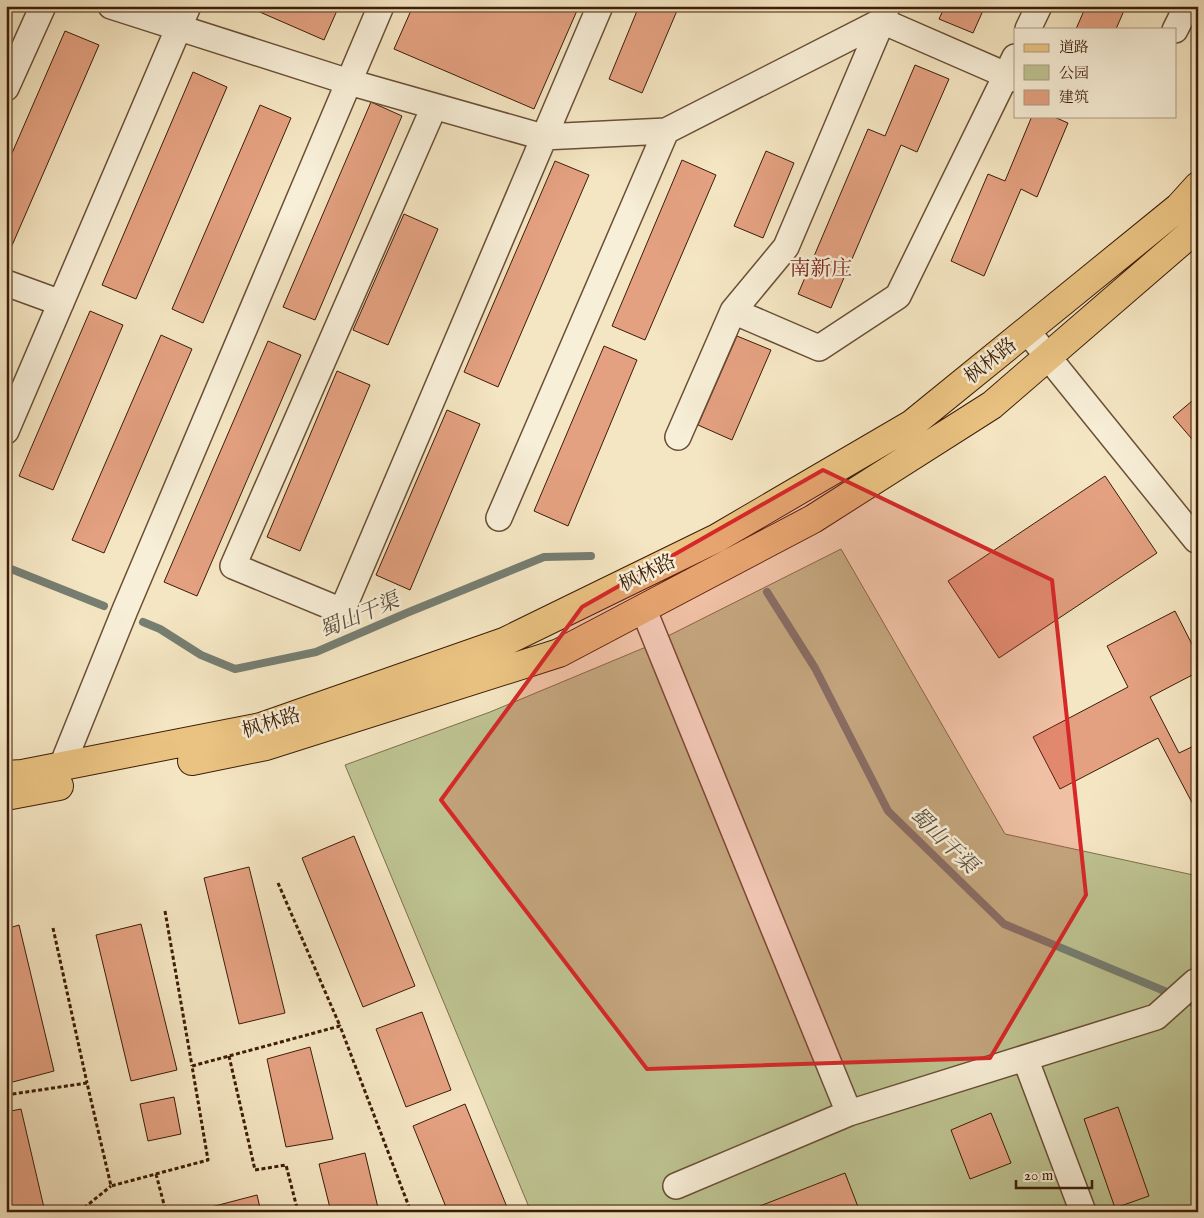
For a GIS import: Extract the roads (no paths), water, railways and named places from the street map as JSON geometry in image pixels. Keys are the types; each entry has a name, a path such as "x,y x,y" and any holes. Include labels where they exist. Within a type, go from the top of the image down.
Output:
{"main road":[{"name":"枫林路","path":"6,796 57,777 261,727 504,642 717,538 912,424 1179,207 1198,186"},
{"name":"枫林路","path":"6,775 57,777 266,746 558,653 820,515 992,405 1198,227"}],"street":[{"path":"6,88 43,6"},
{"path":"111,6 183,17 349,82 543,137 666,131 884,13"},
{"path":"57,777 129,601 381,6"},
{"path":"434,107 233,566 342,611 600,6"},
{"path":"1028,28 1038,6"},
{"path":"1176,28 1186,6"},
{"path":"733,311 819,348 898,296 1012,71 884,13"},
{"path":"678,437 733,311 786,247 884,13"},
{"path":"6,431 183,17"},
{"path":"499,518 666,131"},
{"path":"6,283 61,302"},
{"path":"1026,331 1197,540"},
{"path":"643,608 849,1113"},
{"path":"676,1186 849,1113 1156,1017 1196,982"},
{"path":"1025,1058 1083,1212"}],"waterway":[{"name":"蜀山干渠","path":"143,622 160,629 201,655 235,669 316,652 544,557 591,556"},
{"name":"蜀山干渠","path":"6,567 104,606"},
{"name":"蜀山干渠","path":"767,592 815,668 888,811 1004,924 1198,1005"}],"district":[{"name":"南新庄","path":"821,268"}]}
